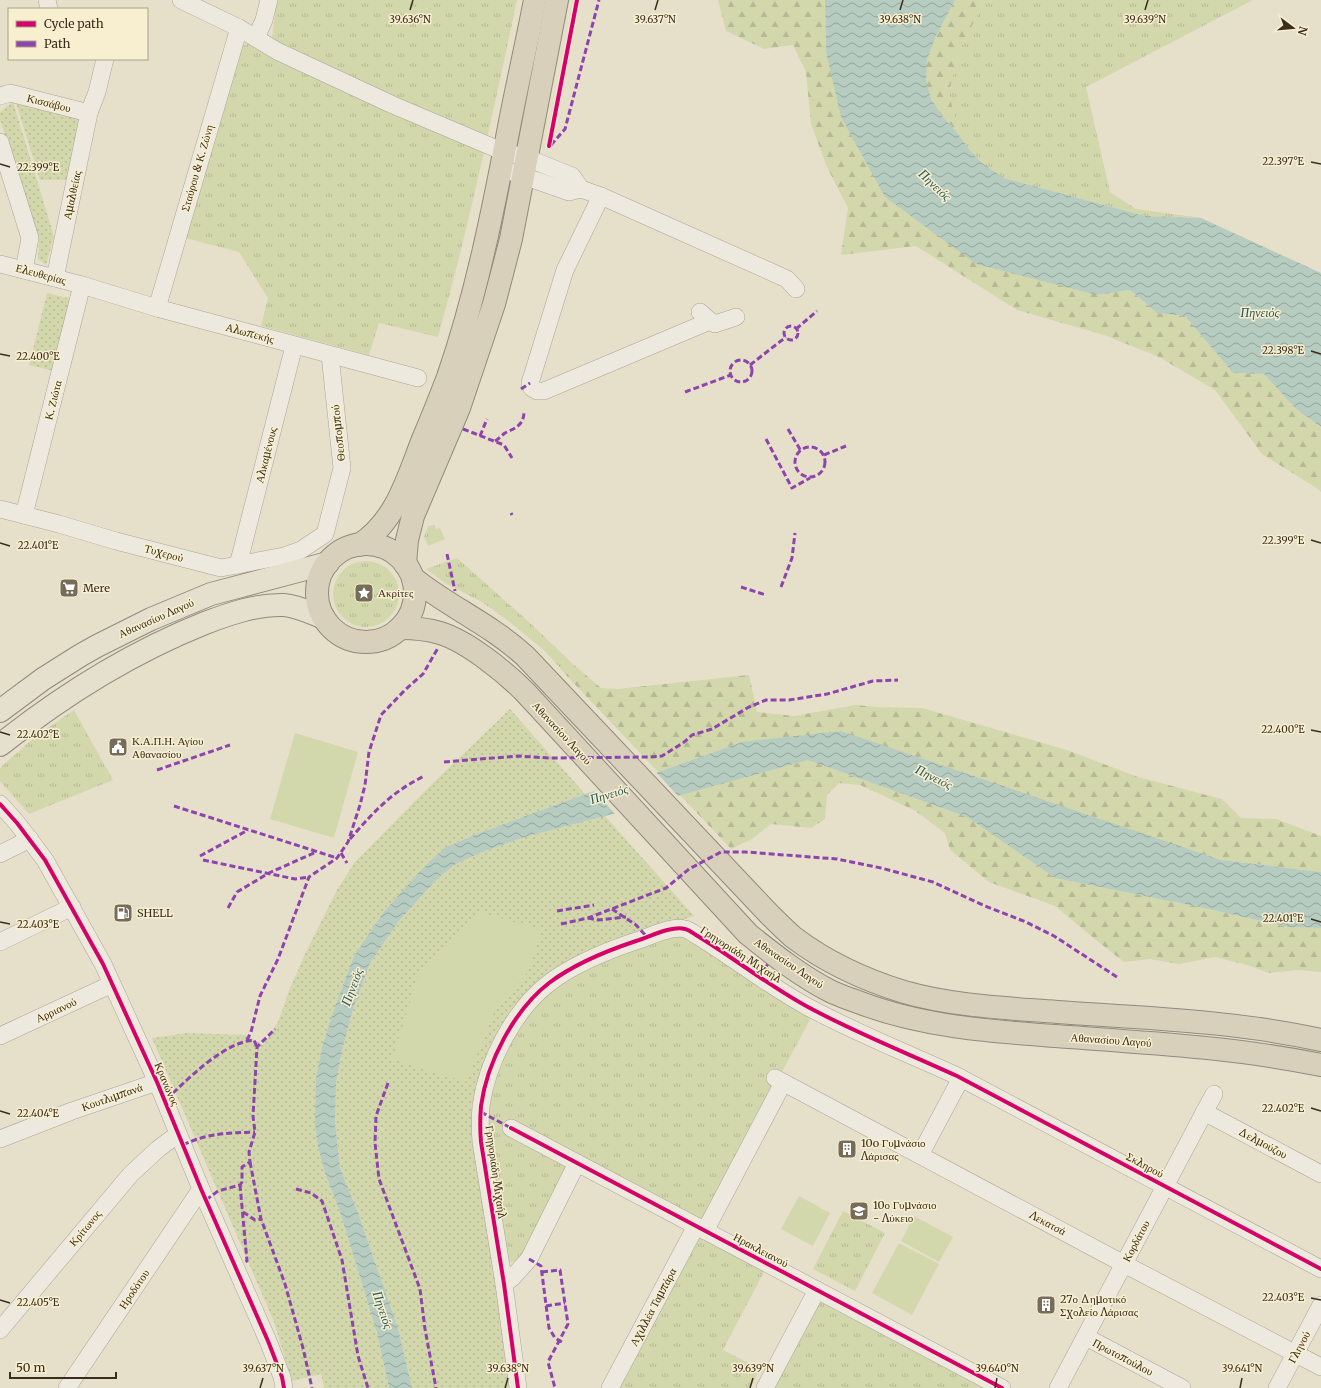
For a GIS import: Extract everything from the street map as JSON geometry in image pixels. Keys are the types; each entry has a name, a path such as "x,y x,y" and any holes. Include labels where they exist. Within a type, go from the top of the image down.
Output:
{"highway":[{"path":"359,545 367,540 381,526 395,507 443,388 472,297 488,232 535,0"},
{"path":"557,0 511,239 494,304 460,408 414,516 407,540 409,571 415,594 414,603 409,617 392,635 382,640 370,642 359,642 338,634 324,618 319,604 318,588 320,578 328,563 342,551 367,544 384,547 398,556 409,571 430,591 501,636 525,656 769,914 793,936 824,958 862,977 904,992 944,1000 983,1005 1242,1027 1321,1040"},
{"name":"Αθανασίου Λαγού","path":"400,628 415,628 445,634 495,666 525,692 748,934 799,973 833,992 868,1006 903,1016 940,1024 982,1030 1144,1042 1238,1051 1293,1059 1321,1065"}],"main road":[{"name":"Αθανασίου Λαγού","path":"0,711 43,679 82,655 151,619 211,594 328,563"},
{"path":"0,745 40,713 109,669 174,637 219,618 248,609 283,605 303,609 324,618"}],"street":[{"path":"181,0 239,28 277,51 393,105 503,160 525,167 569,192 581,189 601,196 787,279 796,289"},
{"path":"256,38 266,14 269,0"},
{"name":"Σταύρου & Κ. Ζώνη","path":"157,308 239,28"},
{"name":"Αμαλθείας","path":"55,278 89,113 97,92 105,60"},
{"name":"Κισσάβου","path":"5,95 89,113"},
{"path":"0,142 30,238 24,270"},
{"path":"601,196 565,270 530,383 532,388 538,391 544,391 705,316 715,324 736,317"},
{"name":"Ελευθερίας","path":"0,264 82,285"},
{"name":"Αλωπεκής","path":"82,285 157,308 294,346 418,378"},
{"name":"Κ. Ζιώτα","path":"24,515 82,285"},
{"name":"Αλκαμένους","path":"238,565 294,346"},
{"name":"Θεοπομπού","path":"325,534 342,468 330,355"},
{"name":"Τυχερού","path":"0,509 221,568 284,556 301,550 325,534"},
{"name":"Κρανώνος","path":"0,804 30,839 45,860 103,964 157,1082 201,1189 268,1341 281,1384"},
{"path":"0,854 30,839"},
{"path":"0,942 72,908"},
{"name":"Γρηγοριάδη Μιχαήλ","path":"518,1388 504,1284 481,1142 481,1105 491,1067 502,1042 526,1004 548,984 569,969 631,943 675,928 685,929 714,946 766,982 809,1007 961,1078"},
{"name":"Αρριανού","path":"0,1036 112,984"},
{"path":"920,1155 961,1078"},
{"name":"Σκληρού","path":"961,1078 1321,1269"},
{"name":"Λεκατσά","path":"779,1080 1321,1367"},
{"name":"Αχιλλέα Ταμπάρα","path":"610,1388 700,1228 779,1080"},
{"name":"Κουτλιμπανά","path":"0,1139 72,1111 157,1082"},
{"name":"Κορδάτου","path":"1058,1388 1214,1094"},
{"name":"Δελμούζου","path":"1204,1112 1321,1174"},
{"name":"Ηρακλειανού","path":"511,1128 1002,1388"},
{"name":"Κρίτωνος","path":"0,1330 131,1174 158,1149 178,1134"},
{"path":"504,1284 512,1278 529,1259 577,1163"},
{"name":"Ηροδότου","path":"67,1388 201,1189"},
{"path":"765,1388 817,1290"},
{"name":"Γληνού","path":"1277,1388 1321,1305"},
{"name":"Πρωτοπούλου","path":"1086,1337 1182,1388"}],"green space":[{"path":"277,0 517,0 490,127 438,337 379,323 369,355 261,326 268,298 239,252 185,238 241,46 272,37"},
{"path":"718,0 825,0 826,52 1097,295 1130,290 1157,313 1185,316 1233,373 1264,374 1295,408 1321,427 1321,492 1262,454 1215,390 1159,357 1104,335 1017,310 916,246 841,255 848,208 827,167 811,124 806,72 793,45 764,49 726,31"},
{"path":"955,0 985,0 958,53 949,93 959,135 932,101 927,88 925,75 930,49"},
{"path":"985,0 1253,0 1086,87 1110,192 1136,209 1201,218 1145,216 1004,178 982,163 968,148 959,135 949,93 958,53"},
{"path":"15,100 85,119 72,180 40,180"},
{"path":"13,102 54,236 46,265 38,259 39,238 0,120 0,112"},
{"path":"47,293 72,299 54,371 29,365"},
{"path":"434,525 436,529 440,528 445,539 428,546 424,537 428,526"},
{"path":"457,558 529,622 574,665 566,675 545,651 507,620 482,602 445,583 426,569"},
{"path":"366,561 378,564 389,571 396,582 399,594 396,606 389,617 378,624 366,627 354,624 343,617 336,606 333,594 336,582 343,571 354,564"},
{"path":"574,665 601,688 617,689 749,675 757,712 794,716 855,705 922,708 1067,750 1138,777 1222,799 1241,818 1276,819 1321,836 1321,872 1221,860 742,742 658,772 566,675"},
{"path":"510,709 585,794 474,835 444,848 420,871 383,914 354,956 334,1009 322,1047 316,1078 317,1143 325,1173 341,1215 377,1333 389,1388 324,1388 321,1374 292,1381 274,1322 152,1038 187,1033 246,1035 263,1045 278,1022 290,988 306,952 337,890 355,862 431,785"},
{"path":"74,710 113,780 29,814 0,781 0,768 36,736"},
{"path":"295,733 358,752 334,838 270,819"},
{"path":"808,760 967,817 1055,878 1204,908 1288,927 1321,928 1321,972 1298,970 1269,973 1247,965 1215,957 1179,964 1150,959 1124,962 1055,906 989,882 950,850 945,833 914,810 860,785 839,783 827,795 825,819 811,828 771,824 752,839 731,849 680,795"},
{"path":"605,816 694,916 644,933 534,989 480,1087 512,1388 412,1388 398,1328 357,1210 340,1168 335,1122 336,1083 352,1012 370,963 398,922 438,878 456,864 480,853 525,837"},
{"path":"479,912 542,930 528,972 497,1006 466,1082 392,1059 419,973"},
{"path":"678,933 812,1016 702,1221 575,1152 523,1254 516,1261 505,1263 486,1138 490,1091 507,1045 546,993 573,974 620,952"},
{"path":"799,1196 830,1213 813,1246 781,1229"},
{"path":"843,1211 885,1233 855,1291 813,1269"},
{"path":"914,1216 953,1237 939,1262 901,1241"},
{"path":"701,1234 766,1268 723,1350 760,1369 750,1388 620,1388"},
{"path":"899,1243 939,1264 912,1315 872,1293"},
{"path":"822,1297 995,1388 774,1388"}],"water":[{"name":"Πηνειός","path":"825,0 955,0 935,38 927,60 926,81 931,99 943,117 982,163 1004,178 1145,216 1201,218 1321,273 1321,427 1295,408 1264,374 1233,373 1185,316 1157,313 1130,290 1097,295 976,264 885,197 841,117 826,52"},
{"name":"Πηνειός","path":"841,731 1221,860 1321,872 1321,928 1288,927 1204,908 1055,878 967,817 808,760 525,837 480,853 456,864 438,878 398,922 370,963 352,1012 336,1083 335,1122 340,1168 357,1210 398,1328 412,1388 389,1388 377,1333 341,1215 325,1173 317,1143 315,1122 316,1078 322,1047 334,1009 354,956 383,913 420,871 444,848 474,835 585,794 658,772 742,742"}],"pier":[{"path":"655,771 680,798 616,815 593,790"}],"marked path":[{"path":"551,145 565,129 599,0"},
{"path":"796,329 817,311"},
{"path":"791,326 796,328 798,333 796,338 791,340 786,338 784,333 786,328 791,326"},
{"path":"750,365 786,337"},
{"path":"741,360 749,363 752,371 749,379 741,382 733,379 730,371 733,363 741,360"},
{"path":"685,392 731,375"},
{"path":"521,389 530,383"},
{"path":"495,441 505,433 518,426 522,421 524,413"},
{"path":"480,436 487,419"},
{"path":"463,429 504,445 512,458"},
{"path":"788,429 801,451"},
{"path":"766,439 792,488 810,478"},
{"path":"824,455 846,446"},
{"path":"810,447 821,451 825,462 821,473 810,477 799,473 795,462 799,451 810,447"},
{"path":"781,587 792,558 795,533"},
{"path":"447,554 455,591"},
{"path":"741,587 766,595"},
{"path":"247,1040 251,1032 260,996 278,959 309,877 337,858 348,842 360,805 365,785 369,752 381,715 423,674 438,648"},
{"path":"444,762 518,756 549,758 662,756 683,743 692,735 712,729 749,707 766,700 789,700 827,694 873,681 898,680"},
{"path":"157,770 230,745"},
{"path":"350,839 374,812 395,794 424,776"},
{"path":"174,806 337,858"},
{"path":"200,856 248,830"},
{"path":"228,908 237,892 269,873 316,852"},
{"path":"561,924 588,918 666,888 689,869 721,852 746,852 837,859 881,868 933,882 985,906 1026,922 1054,936 1117,977"},
{"path":"341,853 347,863"},
{"path":"203,860 295,879 309,877"},
{"path":"557,911 594,905"},
{"path":"612,909 636,925 648,938"},
{"path":"588,918 598,920 626,917"},
{"path":"758,976 769,963"},
{"path":"206,1200 218,1191 240,1185 242,1182 242,1167 250,1162 249,1152 255,1132 253,1116 257,1047 275,1029"},
{"path":"173,1093 210,1060 232,1046 254,1040 257,1047"},
{"path":"388,1083 376,1116 375,1143 379,1179 420,1289 425,1329 436,1388"},
{"path":"481,1112 511,1128"},
{"path":"183,1145 209,1136 227,1133 255,1132"},
{"path":"250,1162 261,1219 285,1284 303,1348 312,1388"},
{"path":"240,1185 247,1261 245,1262"},
{"path":"296,1189 311,1193 322,1201 342,1260 358,1356 368,1388"},
{"path":"243,1212 255,1220 261,1219"},
{"path":"529,1259 541,1266 549,1328 555,1338 562,1342"},
{"path":"542,1272 560,1270 568,1324 548,1362 555,1388"},
{"path":"546,1306 565,1303"}],"cycle path":[{"path":"549,146 577,0"},
{"path":"0,804 17,823 45,860 103,964 157,1082 201,1189 268,1341 282,1377 284,1388"},
{"path":"518,1388 504,1284 481,1142 481,1106 489,1072 504,1038 524,1007 549,983 580,964 613,949 660,932 680,928 691,932 779,990 808,1007 863,1034 957,1076 1321,1269"},
{"path":"511,1128 1002,1388"}],"place":[{"name":"Mere","path":"69,588"},
{"name":"Ακρίτες","path":"364,593"},
{"name":"Κ.Α.Π.Η. Αγίου Αθανασίου","path":"118,747"},
{"name":"SHELL","path":"123,913"},
{"name":"10o Γυμνάσιο Λάρισας","path":"847,1149"},
{"name":"10ο Γυμνάσιο - Λύκειο","path":"859,1211"},
{"name":"27ο Δημοτικό Σχολείο Λάρισας","path":"1046,1305"}]}
